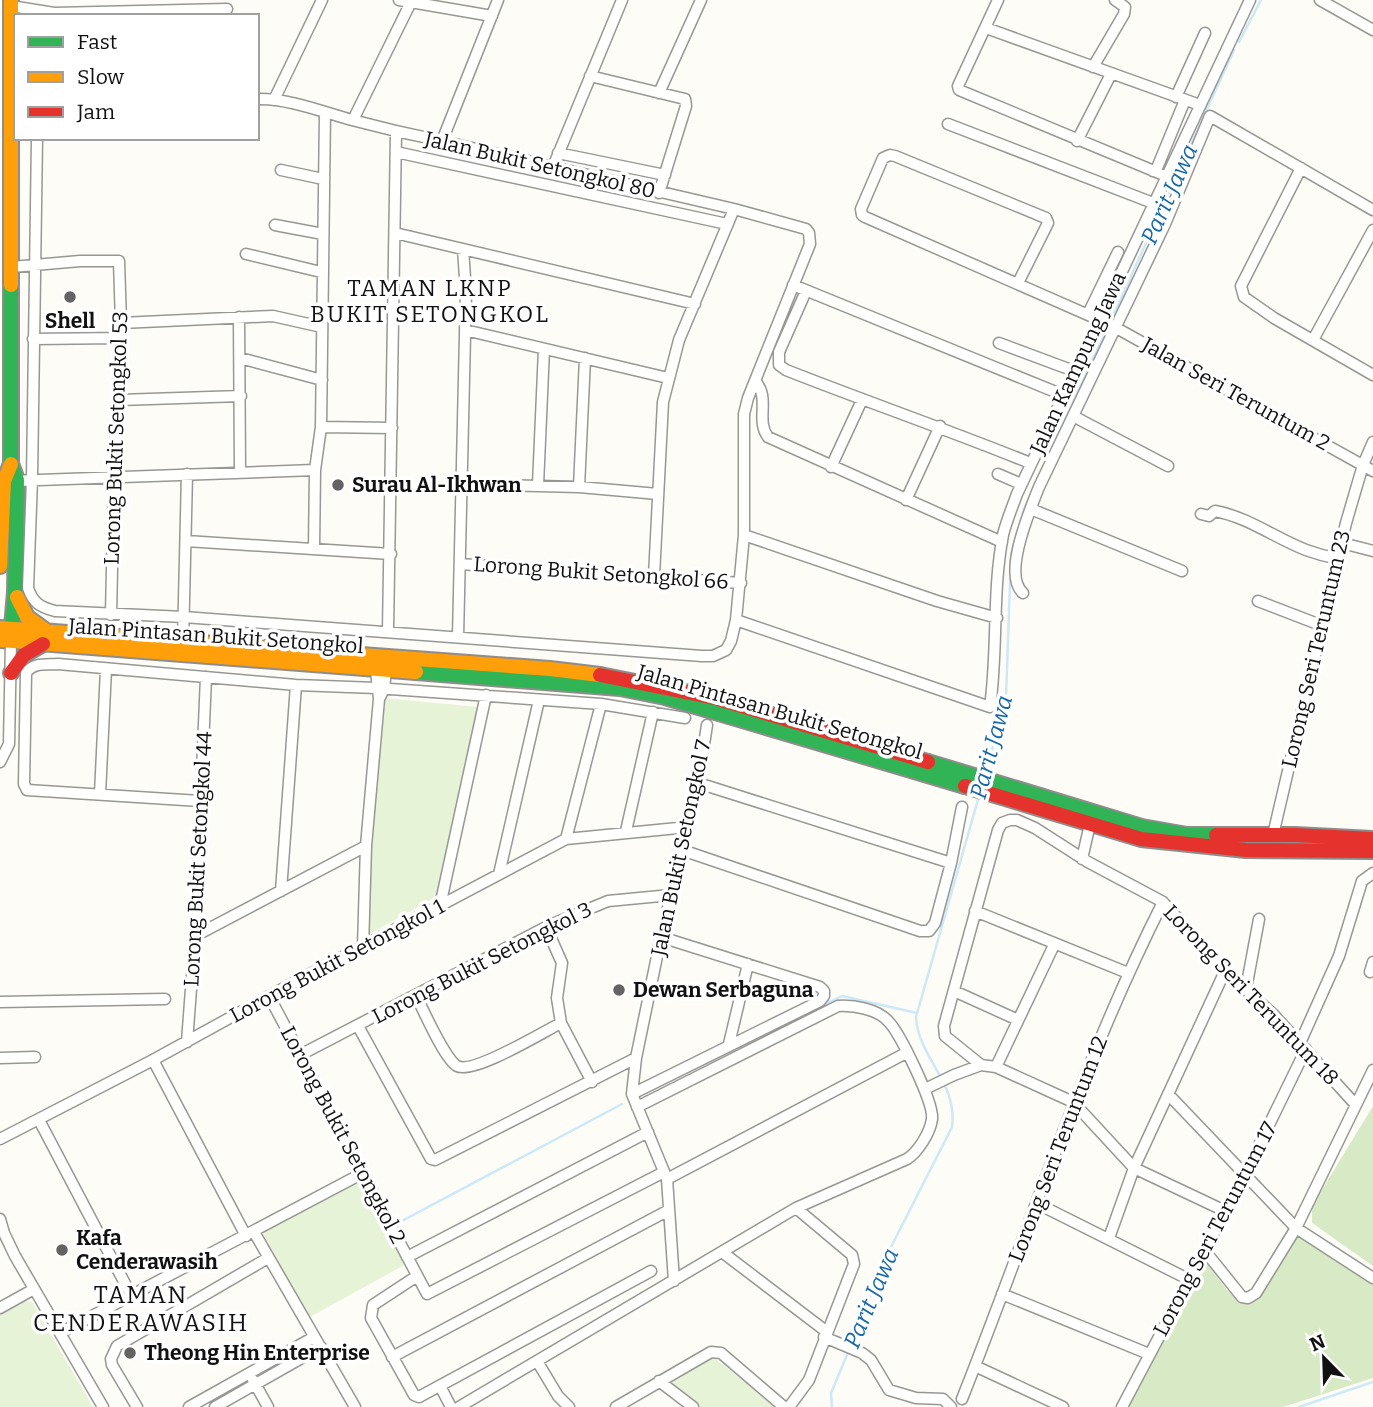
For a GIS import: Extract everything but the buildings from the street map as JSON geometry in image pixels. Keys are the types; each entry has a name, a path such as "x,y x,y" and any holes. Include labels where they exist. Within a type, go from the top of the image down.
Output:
{"main road":[{"path":"6,634 15,592 14,480 6,424 6,314 12,267 6,217 13,120 9,87 11,3"},
{"path":"12,156 16,140"},
{"path":"0,566 14,480"},
{"path":"15,592 20,609 46,638 27,651 15,664 18,673"},
{"name":"Jalan Pintasan Bukit Setongkol","path":"46,638 183,630 623,677 715,698 972,783"},
{"name":"Jalan Pintasan Bukit Setongkol","path":"6,634 381,670 610,687 666,697 993,789 1142,827 1187,835 1295,835 1373,839"},
{"name":"Jalan Pintasan Bukit Setongkol","path":"993,789 1090,824 1141,839 1246,850 1373,851"},
{"path":"1295,835 1294,843 1299,850"}],"street":[{"path":"72,13 75,0"},
{"path":"274,100 323,0"},
{"path":"400,0 492,16"},
{"path":"442,141 498,0"},
{"path":"553,167 622,0"},
{"path":"659,93 701,0"},
{"path":"998,0 957,86 959,90 1166,176"},
{"path":"1093,67 1124,14 1125,7 1115,0"},
{"name":"Jalan Kampung Jawa","path":"1023,593 1016,583 1016,566 1022,534 1031,509 1073,416 1153,203 1250,0"},
{"path":"1320,0 1373,30"},
{"path":"353,120 412,2"},
{"path":"11,3 36,5 54,13 99,14 228,8"},
{"path":"986,28 1200,105"},
{"path":"1153,171 1157,168 1205,33"},
{"path":"1077,141 1111,74"},
{"path":"590,76 685,99 659,193"},
{"name":"Jalan Bukit Setongkol 80","path":"259,99 325,112 396,132 734,209 801,227 809,233 810,244 793,285"},
{"path":"314,549 315,470 321,427 325,112"},
{"name":"Jalan Kampung Jawa","path":"736,620 990,707 996,655 1003,533 1021,484 1074,372 1107,323 1165,224 1210,116 1301,168"},
{"path":"948,124 1153,203"},
{"path":"388,632 396,132"},
{"path":"37,140 33,339 14,480 28,588 32,600 40,607 111,615 183,630 388,632 702,656 720,654 731,641 741,583 744,535 743,423 748,398 793,285 1063,395"},
{"path":"396,152 727,224"},
{"path":"558,153 665,175"},
{"name":"Jalan Seri Teruntum 2","path":"1018,283 1048,221 1046,218 890,155 883,158 861,212 869,220 1107,323 1373,471"},
{"path":"1373,210 1301,168 1241,286 1244,297 1264,311 1373,375"},
{"path":"281,170 323,179"},
{"path":"654,576 663,402 668,378 679,340 734,209"},
{"path":"1149,218 1165,224"},
{"path":"275,225 323,234"},
{"path":"1313,340 1373,230"},
{"path":"395,233 695,304"},
{"path":"458,636 465,330 463,249"},
{"name":"Jalan Kampung Jawa","path":"1088,314 1118,252"},
{"path":"246,254 321,272"},
{"name":"Lorong Bukit Setongkol 53","path":"34,265 119,261 121,323 111,615"},
{"path":"12,267 34,265"},
{"path":"806,290 779,352 779,365 862,400 940,426 1030,463"},
{"path":"121,323 273,316 322,327"},
{"path":"239,317 240,472"},
{"path":"465,330 668,378"},
{"path":"33,339 120,338"},
{"path":"999,343 1074,372"},
{"path":"538,485 544,349"},
{"path":"240,358 322,380"},
{"path":"579,487 585,358"},
{"path":"755,381 763,391 762,426 768,437 1002,542"},
{"path":"119,400 241,396"},
{"path":"831,467 862,400"},
{"path":"1073,416 1168,466"},
{"path":"906,500 940,426"},
{"path":"321,427 392,428"},
{"name":"Lorong Seri Teruntum 23","path":"1273,835 1342,543 1363,465 1373,442"},
{"path":"14,480 315,470"},
{"path":"183,630 187,474"},
{"path":"998,474 1021,484"},
{"path":"462,484 579,487 658,494"},
{"path":"1031,509 1182,571"},
{"path":"1201,514 1209,516 1214,511 1226,513 1305,550 1339,559"},
{"path":"744,535 911,593 997,618"},
{"path":"186,541 391,554"},
{"path":"1342,543 1373,551"},
{"name":"Lorong Bukit Setongkol 66","path":"460,564 741,583"},
{"path":"1258,601 1322,626"},
{"path":"6,634 18,673 24,784 27,790 200,801"},
{"path":"18,673 34,665 58,664 296,685 380,688 601,704 685,718"},
{"path":"100,794 106,669"},
{"path":"363,947 366,846 381,670"},
{"path":"0,768 0,761 9,744 18,673"},
{"name":"Lorong Bukit Setongkol 44","path":"187,1042 195,936 206,677"},
{"path":"281,891 296,685"},
{"path":"440,906 486,695"},
{"path":"499,874 539,700"},
{"path":"566,839 601,704"},
{"path":"626,831 653,712"},
{"name":"Jalan Bukit Setongkol 7","path":"632,1094 636,1058 661,937 698,783 707,725"},
{"path":"698,783 951,863"},
{"path":"681,850 920,931 929,931 935,923 951,863 962,807"},
{"name":"Lorong Seri Teruntum 18","path":"975,911 1002,823 1017,820 1035,828 1083,859 1163,902 1225,971 1303,1046 1356,1105"},
{"path":"1083,859 1090,824"},
{"name":"Lorong Bukit Setongkol 1","path":"0,1139 566,839 688,827"},
{"path":"195,936 366,846"},
{"name":"Lorong Seri Teruntum 17","path":"1122,1407 1245,1174 1303,1046 1339,956 1362,881 1373,873"},
{"name":"Lorong Bukit Setongkol 3","path":"300,1055 585,909 608,901 671,895"},
{"name":"Lorong Seri Teruntum 12","path":"962,1399 1038,1204 1073,1102 1128,974 1163,902"},
{"path":"981,1065 945,1035 944,1026 975,911 1128,974"},
{"path":"1246,989 1259,919"},
{"path":"546,927 562,963 557,998 561,1023 592,1082"},
{"path":"661,937 824,990 820,1001 632,1094 666,1176 674,1281"},
{"path":"996,1067 1054,945"},
{"path":"729,1044 748,964"},
{"path":"1109,1238 1134,1168 1225,971"},
{"path":"954,991 1018,1020"},
{"name":"Lorong Bukit Setongkol 2","path":"269,996 407,1257 648,1132"},
{"path":"416,996 447,1055 455,1065 463,1068 480,1065 561,1023"},
{"path":"0,1002 165,999"},
{"path":"458,1407 796,1208 916,1153 932,1120 925,1089 887,1019 866,1009 850,1006 838,1006 637,1107"},
{"path":"358,1026 431,1159 435,1160 636,1058"},
{"path":"407,1257 427,1294 906,1053"},
{"path":"0,1058 35,1057"},
{"path":"153,1060 250,1234 268,1258 355,1407"},
{"path":"925,1089 981,1065 996,1067 1073,1102 1134,1168 1225,1211"},
{"path":"1205,1251 1242,1297 1248,1298 1255,1293 1296,1228 1373,1070"},
{"path":"1168,1094 1296,1228 1373,1278"},
{"path":"39,1120 131,1295"},
{"path":"61,1333 363,1173"},
{"path":"1038,1204 1188,1279"},
{"path":"616,1407 706,1353 717,1352 787,1407 809,1380 854,1264 852,1255 796,1208"},
{"path":"391,1357 669,1210"},
{"path":"0,1220 9,1245 103,1407"},
{"path":"722,1252 827,1336 871,1360 889,1390 916,1398 943,1399 951,1407"},
{"path":"136,1407 112,1365 111,1359 117,1346 268,1258"},
{"path":"417,1276 373,1305 371,1318 414,1395 423,1396 651,1271"},
{"path":"0,1308 34,1289"},
{"path":"1002,1294 1149,1354"},
{"path":"189,1407 314,1336"},
{"path":"215,1407 321,1347"},
{"path":"537,1361 558,1396 569,1407"},
{"path":"975,1366 1063,1407"},
{"path":"249,1374 268,1407"},
{"path":"659,1381 693,1407"},
{"path":"440,1386 451,1407"}],"green space":[{"path":"382,698 479,707 441,894 366,936"},
{"path":"1373,1106 1373,1266 1312,1223 1312,1206"},
{"path":"361,1176 408,1263 308,1318 261,1229"},
{"path":"1293,1235 1300,1236 1373,1285 1373,1378 1283,1407 1129,1407 1205,1260 1232,1294 1245,1302 1253,1302"},
{"path":"20,1299 32,1302 93,1407 0,1407 0,1310"},
{"path":"709,1354 778,1407 695,1407 661,1381"}],"waterway":[{"name":"Parit Jawa","path":"1239,42 1261,0"},
{"name":"Parit Jawa","path":"1111,320 1234,50"},
{"name":"Parit Jawa","path":"1048,457 1108,326"},
{"name":"Parit Jawa","path":"986,773 1006,696 1011,555 1024,509 1032,492"},
{"name":"Parit Jawa","path":"851,1344 887,1255 952,1127 949,1097 923,1045 916,1017 979,796"},
{"path":"778,1027 842,996 917,1013"},
{"path":"398,1223 622,1104"},
{"name":"Parit Jawa","path":"832,1407 831,1393 849,1350"},
{"path":"1299,1407 1373,1382"}],"traffic: fast":[{"path":"11,285 11,464 17,480 15,592 11,639"},
{"path":"416,672 620,688 665,697 965,786"},
{"path":"928,762 1142,827 1187,835 1216,835"}],"traffic: slow":[{"path":"11,0 11,285"},
{"path":"0,566 4,481 11,464"},
{"path":"17,597 27,617 45,630"},
{"path":"0,628 600,675"},
{"path":"0,640 416,672"}],"traffic: jam":[{"path":"11,673 24,655 43,644"},
{"path":"600,675 715,698 928,762"},
{"path":"965,786 1141,839 1246,850 1373,851"},
{"path":"1216,835 1373,839"}],"place":[{"name":"Shell","path":"70,297"},
{"name":"Surau Al-Ikhwan","path":"338,485"},
{"name":"Dewan Serbaguna","path":"619,990"},
{"name":"Kafa Cenderawasih","path":"62,1250"},
{"name":"Theong Hin Enterprise","path":"130,1353"}],"district":[{"name":"TAMAN LKNP BUKIT SETONGKOL","path":"430,301"},
{"name":"TAMAN CENDERAWASIH","path":"141,1309"}]}
